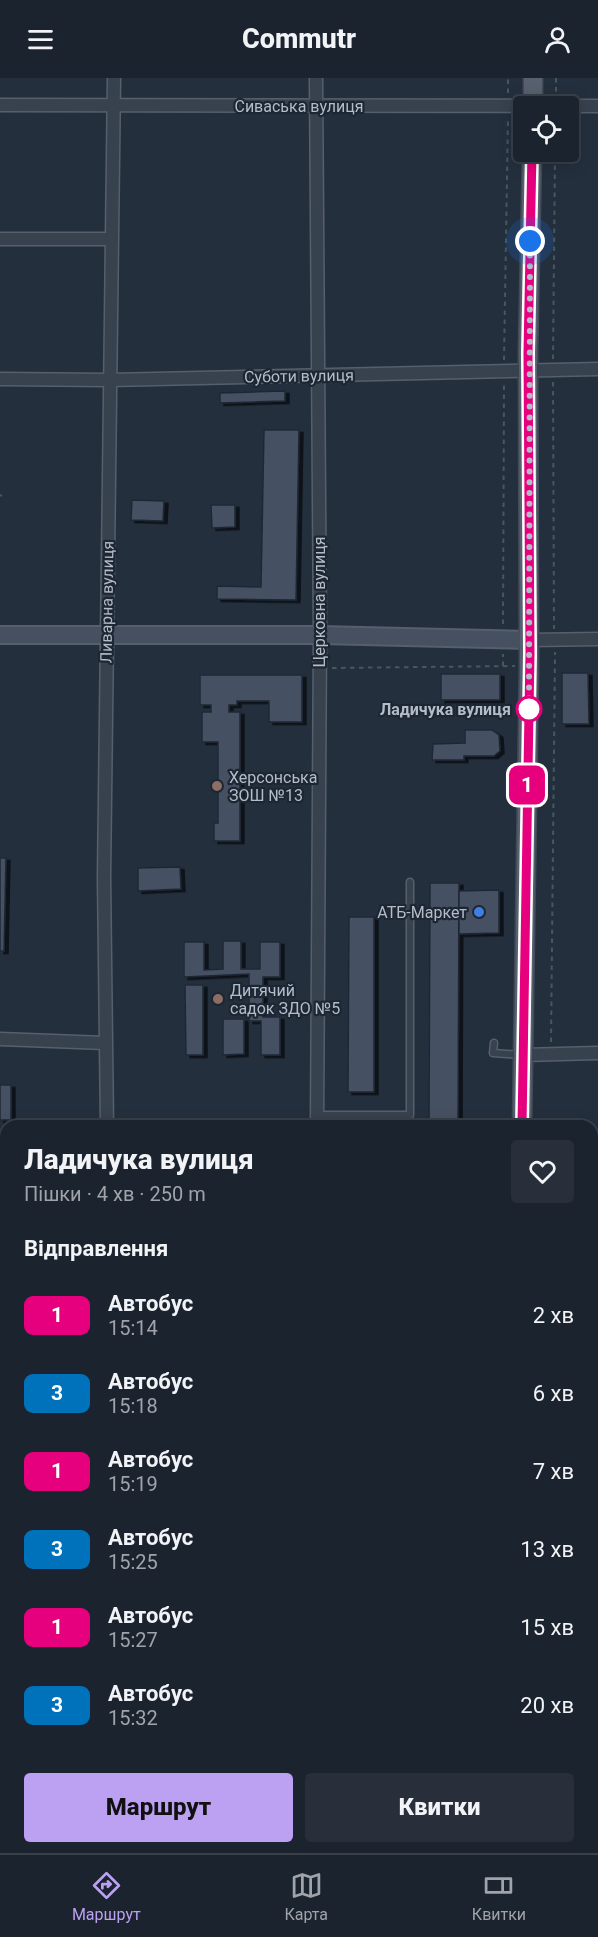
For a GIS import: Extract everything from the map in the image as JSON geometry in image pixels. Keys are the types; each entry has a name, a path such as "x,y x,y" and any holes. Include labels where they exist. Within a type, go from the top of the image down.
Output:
{"main road":[{"path":"533,78 533,96"},
{"path":"522,1120 530,640 528,369 532,162"}],"street":[{"name":"Ливарна вулиця","path":"107,1120 105,1043 107,635 114,78"},
{"name":"Церковна вулиця","path":"316,78 316,376 320,635 317,1120"},
{"name":"Сиваська вулиця","path":"0,105 513,106"},
{"name":"Сиваська вулиця","path":"579,106 598,106"},
{"path":"0,238 111,239"},
{"name":"Суботи вулиця","path":"0,379 109,380 598,369"},
{"path":"0,635 320,635 503,640 598,639"},
{"path":"0,1040 105,1043"},
{"path":"523,1055 598,1053"}],"lane":[{"path":"332,1120 410,1115 410,882"},
{"path":"494,1043 493,1053 523,1055"}],"path":[{"path":"503,666 508,78"},
{"path":"556,78 556,96"},
{"path":"550,1054 555,666 553,623 555,162"},
{"path":"547,448 553,448"},
{"path":"320,668 555,666"}],"building":[{"path":"285,391 285,401 220,403 220,393"},
{"path":"264,430 299,430 296,600 217,599 217,586 261,587"},
{"path":"132,500 164,501 163,521 131,520"},
{"path":"211,505 235,505 235,527 212,528"},
{"path":"562,673 588,673 589,724 562,724"},
{"path":"441,674 500,674 500,700 441,700"},
{"path":"200,675 302,675 302,722 269,722 269,701 237,701 237,705 229,705 229,712 240,712 240,841 214,841 214,823 218,823 218,742 202,742 202,712 211,712 211,705 200,705"},
{"path":"465,730 492,730 499,735 500,751 494,756 464,756 464,760 432,760 433,744 465,743"},
{"path":"0,858 6,858 4,951 0,951"},
{"path":"180,867 181,889 138,891 138,868"},
{"path":"430,883 459,883 458,1120 429,1120"},
{"name":"АТБ-Маркет","path":"499,890 499,933 459,934 459,891"},
{"path":"349,917 374,917 374,1092 348,1092"},
{"path":"223,941 241,941 241,969 260,969 260,942 280,942 280,977 263,977 263,1017 280,1017 280,1055 261,1055 261,1021 249,1021 249,974 184,977 184,942 204,942 204,970 223,969"},
{"path":"185,985 203,985 203,1055 186,1055"},
{"path":"223,1019 244,1019 244,1054 223,1055"},
{"path":"0,1085 11,1085 11,1120 0,1120"}],"bus line":[{"name":"1","path":"522,1120 530,653 528,353 532,162"}],"place":[{"name":"Ладичука вулиця","path":"529,709"},
{"name":"Херсонська ЗОШ №13","path":"217,786"},
{"name":"АТБ-Маркет","path":"479,912"},
{"name":"Дитячий садок ЗДО №5","path":"218,999"}],"route":[{"path":"529,709 530,241"}]}
